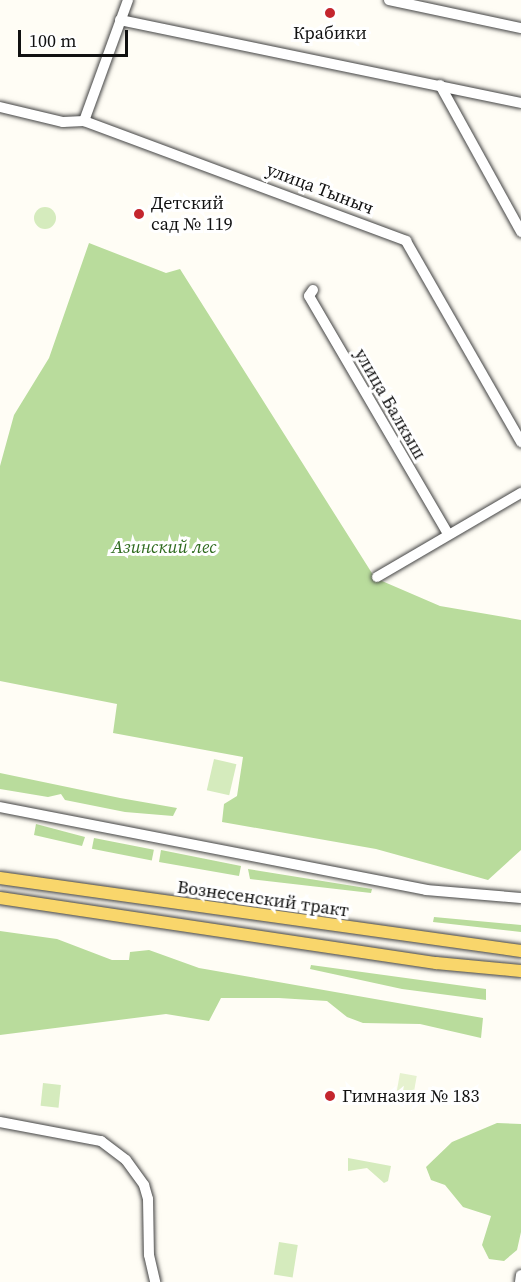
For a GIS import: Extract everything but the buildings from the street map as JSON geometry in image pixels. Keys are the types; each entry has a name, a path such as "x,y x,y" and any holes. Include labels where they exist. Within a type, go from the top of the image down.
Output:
{"main road":[{"name":"Вознесенский тракт","path":"0,878 521,951"},
{"name":"Вознесенский тракт","path":"0,898 436,963 521,971"}],"street":[{"path":"84,121 128,0"},
{"path":"389,0 521,28"},
{"path":"120,20 521,103"},
{"path":"440,85 492,186 521,232"},
{"name":"улица Тыныч","path":"0,107 63,122 84,121 405,241 521,442"},
{"name":"улица Балкыш","path":"313,290 309,296 448,534"},
{"path":"377,577 521,493"},
{"path":"0,807 426,890 521,898"},
{"path":"0,1122 101,1141 126,1160 144,1185 148,1199 149,1255 155,1282"},
{"path":"520,1282 521,1275"}],"green space":[{"path":"45,207 53,210 56,218 53,226 45,229 37,226 34,218 37,210"},
{"name":"Азинский лес","path":"89,243 166,273 180,269 375,578 440,606 521,620 521,850 488,880 376,849 222,822 224,804 237,796 243,757 113,733 117,704 0,681 0,466 14,415 49,358"},
{"path":"214,759 236,764 229,795 207,790"},
{"path":"0,773 177,808 173,816 125,812 65,800 61,794 48,797 0,789"},
{"path":"36,824 85,837 82,846 34,835"},
{"path":"94,838 154,850 152,860 92,849"},
{"path":"161,850 241,866 239,876 159,862"},
{"path":"248,869 372,889 371,893 250,879"},
{"path":"434,917 521,925 521,932 433,922"},
{"path":"0,931 57,939 112,960 129,960 130,952 149,950 199,968 483,1018 481,1038 420,1024 363,1023 347,1017 327,1001 279,998 221,998 209,1021 166,1014 0,1035"},
{"path":"311,965 486,989 486,1000 402,989 310,969"},
{"path":"400,1073 417,1076 412,1104 395,1101"},
{"path":"43,1083 61,1085 58,1108 41,1106"},
{"path":"497,1123 521,1124 521,1232 517,1250 504,1261 489,1259 482,1245 491,1216 463,1207 445,1185 431,1180 426,1167 452,1142"},
{"path":"348,1158 391,1166 388,1181 384,1183 367,1168 348,1171"},
{"path":"279,1242 298,1245 293,1278 274,1275"}],"place":[{"name":"Крабики","path":"330,13"},
{"name":"Детский сад № 119","path":"139,214"},
{"name":"Гимназия № 183","path":"330,1096"}]}
